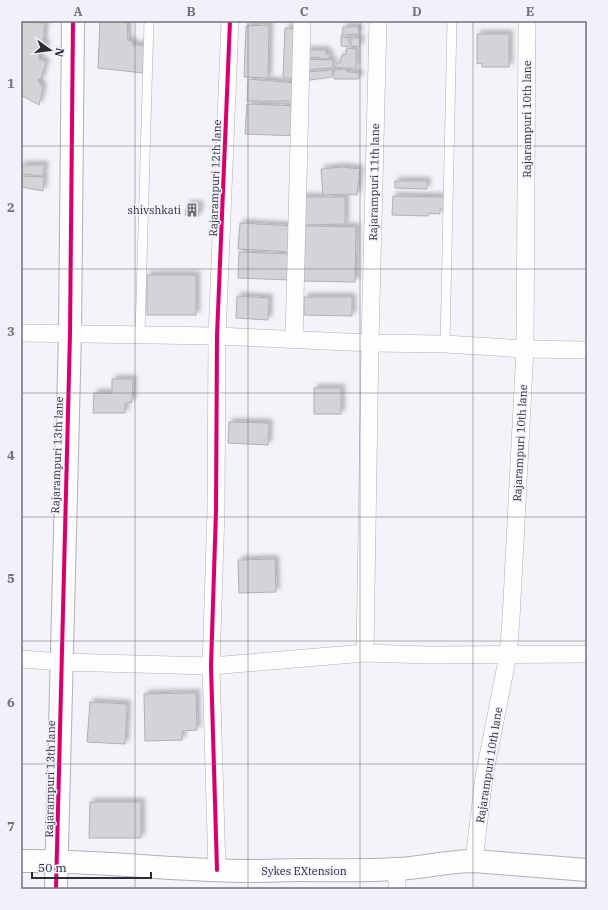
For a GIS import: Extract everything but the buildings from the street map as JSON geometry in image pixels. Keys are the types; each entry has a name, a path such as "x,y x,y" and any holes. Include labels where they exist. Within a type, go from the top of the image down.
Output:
{"street":[{"name":"Rajarampuri 13th lane","path":"56,889 70,334 73,21"},
{"name":"Rajarampuri 12th lane","path":"217,870 211,666 216,511 218,336 230,21"},
{"path":"294,340 302,21"},
{"name":"Rajarampuri 11th lane","path":"365,653 370,343 378,21"},
{"name":"Rajarampuri 10th lane","path":"474,861 484,777 508,655 525,349 527,21"},
{"path":"21,333 218,336 370,343 445,344 525,349 587,350"},
{"path":"21,659 61,662 211,666 365,653 430,655 587,654"},
{"name":"Sykes EXtension","path":"21,862 57,861 217,870 332,871 397,879 457,861 587,870"}],"lane":[{"path":"140,334 149,21"},
{"path":"445,344 452,21"}],"cycle path":[{"path":"56,889 70,334 73,21"},
{"path":"217,870 211,666 216,511 217,336 230,21"}],"place":[{"name":"shivshkati","path":"192,210"}]}
